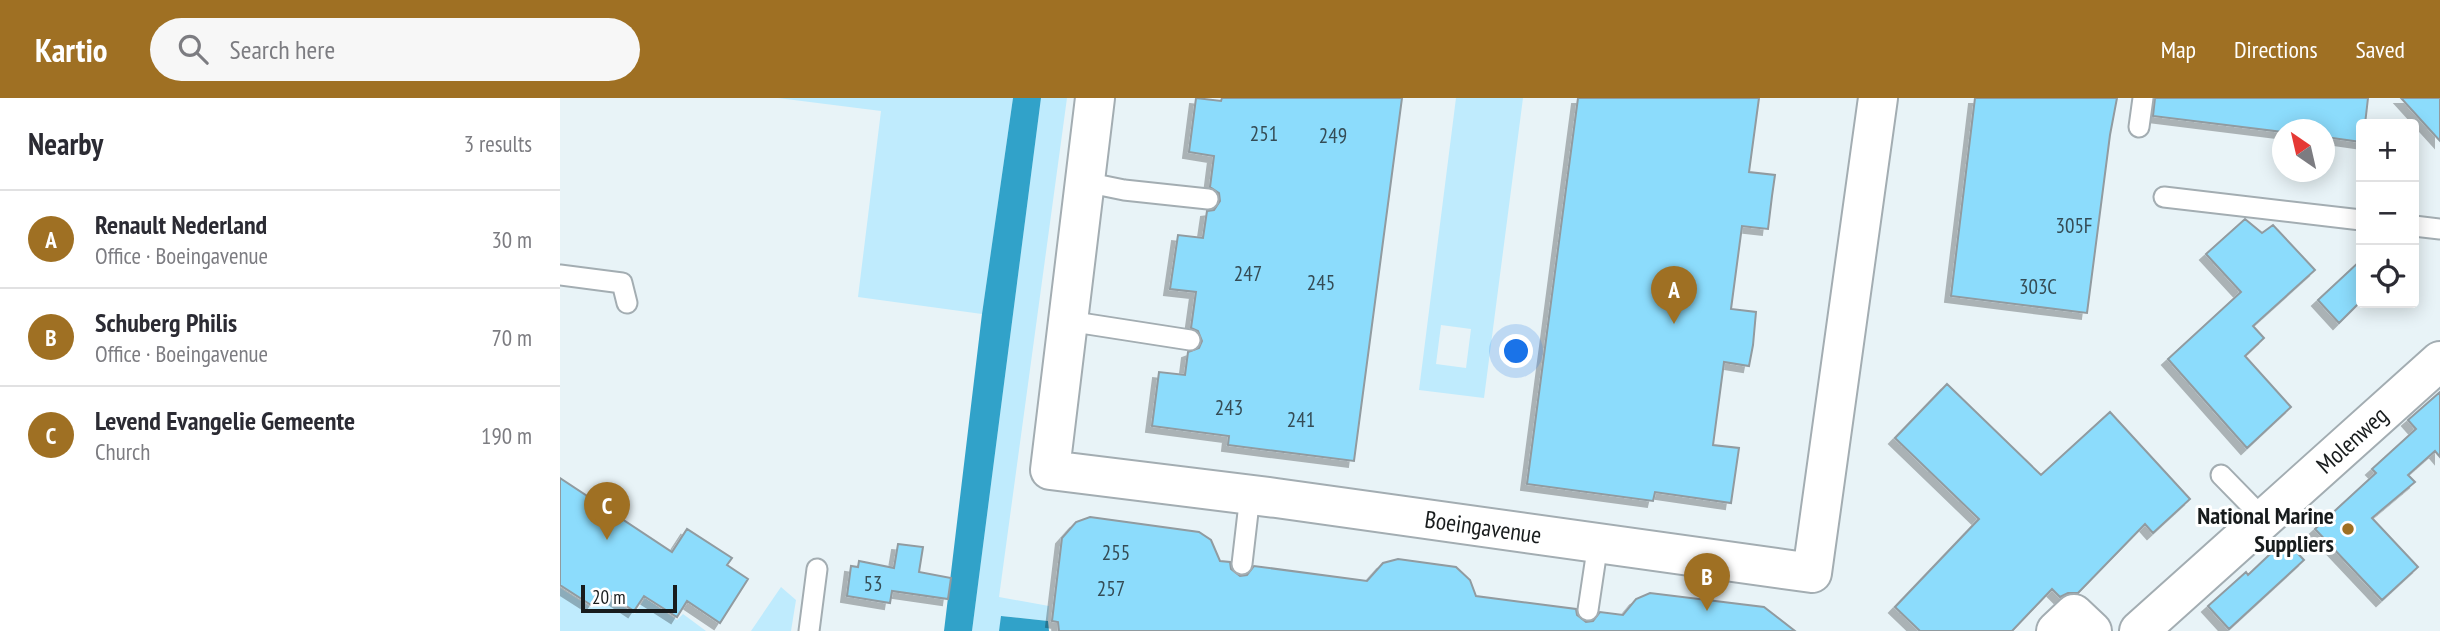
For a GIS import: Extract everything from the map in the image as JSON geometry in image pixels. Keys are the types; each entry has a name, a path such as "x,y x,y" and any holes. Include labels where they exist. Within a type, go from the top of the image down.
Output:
{"street":[{"name":"Boeingavenue","path":"1095,98 1050,470 1812,573 1878,98"},
{"name":"Molenweg","path":"2139,631 2440,360"},
{"path":"2056,631 2074,614 2092,631"}],"lane":[{"path":"2139,127 2143,98"},
{"path":"1085,183 1208,199"},
{"path":"2164,197 2356,219"},
{"path":"2419,227 2440,229"},
{"path":"560,275 622,283 627,303"},
{"path":"1068,321 1190,340"},
{"path":"2221,475 2264,519"},
{"path":"1242,564 1250,495"},
{"path":"1588,610 1598,543"},
{"path":"809,631 817,569"}],"shaded area":[{"path":"778,98 1013,98 982,314 858,297 881,111"},
{"path":"1041,98 1067,98 999,597 1049,606 1048,621 1002,616 999,631 972,631"},
{"path":"1456,98 1523,98 1484,398 1419,390","holes":["1441,325 1471,329 1466,368 1436,364"]},
{"path":"781,587 796,600 791,631 751,631"},
{"path":"560,588 592,608 602,593 635,614 645,598 677,620 683,614 706,631 560,631"}],"water":[{"path":"1013,98 1041,98 972,631 944,631 982,314"},
{"path":"1001,616 1048,621 1049,631 999,631"}],"building":[{"path":"1196,98 1221,101 1222,98 1402,98 1354,461 1228,445 1229,436 1152,426 1159,372 1185,375 1188,352 1199,348 1202,341 1198,331 1191,328 1196,292 1170,289 1178,235 1203,238 1207,211 1214,210 1220,201 1219,193 1210,187 1214,156 1189,152"},
{"path":"1578,98 1759,98 1749,172 1775,175 1768,229 1742,226 1731,309 1756,312 1753,345 1749,366 1724,362 1713,445 1739,448 1731,503 1655,492 1653,501 1527,484"},
{"path":"1975,98 2117,98 2087,313 1951,296"},
{"path":"2155,98 2368,98 2366,119 2356,119 2356,141 2335,138 2335,119 2272,119 2272,131 2153,116"},
{"path":"2401,98 2440,98 2440,141"},
{"path":"2245,219 2262,233 2273,225 2315,270 2253,326 2264,338 2245,356 2291,407 2247,448 2168,359 2241,292 2206,254"},
{"path":"2356,265 2356,306 2339,323 2318,300"},
{"path":"1947,384 2041,475 2110,412 2190,499 2153,533 2145,524 2078,593 2068,593 2060,597 2052,589 2012,631 1920,631 1895,607 1979,519 1895,438"},
{"path":"2440,392 2440,457 2435,451 2408,475 2415,482 2372,518 2418,567 2382,600 2315,529 2376,473 2372,469 2416,429 2408,420"},
{"path":"560,478 672,552 687,529 732,558 727,565 748,579 720,623 687,601 677,617 644,596 634,611 602,590 591,605 560,585"},
{"path":"1090,517 1199,532 1211,540 1220,561 1230,562 1231,569 1240,576 1247,575 1254,566 1367,581 1383,563 1398,559 1456,567 1470,580 1476,596 1576,609 1577,615 1586,622 1593,621 1600,612 1623,615 1636,599 1650,593 1764,607 1795,631 1059,631 1058,622 1052,621 1062,538 1076,522"},
{"path":"2285,540 2304,560 2229,629 2208,606 2246,572 2248,575"},
{"path":"898,544 923,547 919,572 951,578 948,599 892,591 890,603 847,596 851,566 858,567 859,561 894,568"}],"place":[{"name":"Renault Nederland","path":"1674,324"},
{"name":"National Marine Suppliers","path":"2348,529"},
{"name":"Levend Evangelie Gemeente","path":"607,540"},
{"name":"Schuberg Philis","path":"1707,611"}]}
